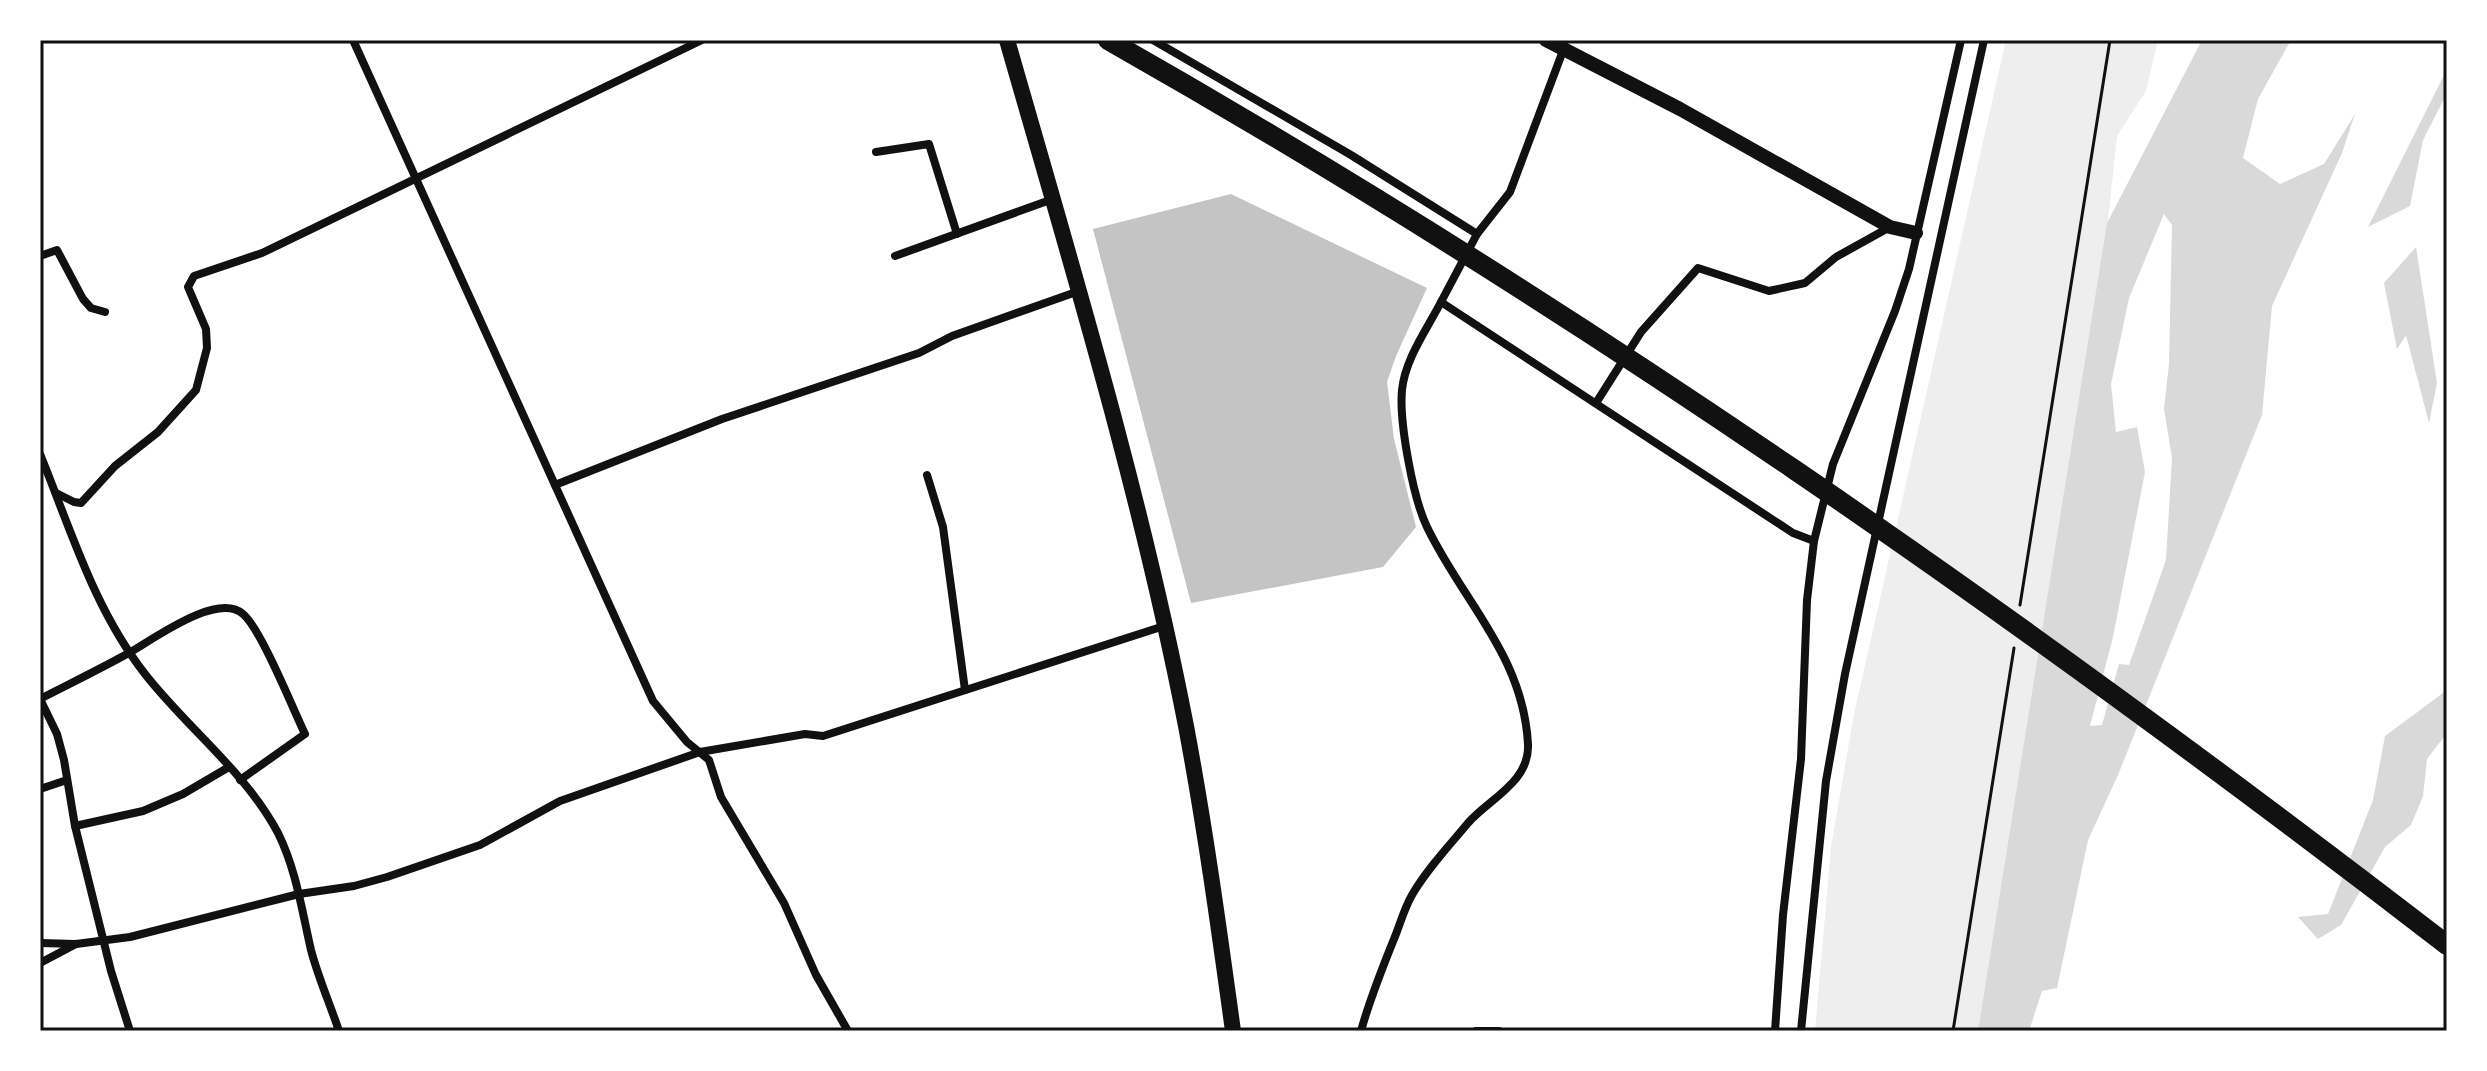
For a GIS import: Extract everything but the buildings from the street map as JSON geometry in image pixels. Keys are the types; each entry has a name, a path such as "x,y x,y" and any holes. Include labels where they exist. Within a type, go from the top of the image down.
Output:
{"highway":[{"path":"1108,40 1432,234 1718,416 1973,592 2225,776 2447,945"}],"main road":[{"path":"1007,40 1079,291 1164,626 1196,784 1233,1031"}],"street":[{"path":"353,40 653,701 670,723 709,760 721,797 784,903 816,975 848,1031"},
{"path":"56,493 81,503 115,466 158,432 196,390 207,348 206,329 188,287 194,276 262,253 702,40"},
{"path":"1153,40 1351,155 1477,234"},
{"path":"1546,40 1680,109 1890,227 1916,233"},
{"path":"1775,1031 1783,915 1801,759 1807,600 1814,541 1833,464 1909,269 1961,40"},
{"path":"1801,1031 1826,781 1845,674 1984,40"},
{"path":"1361,1031 1368,1005 1411,896 1482,807 1512,786 1528,748 1515,680 1500,645 1455,577 1426,524 1411,468 1403,420 1402,390 1409,363 1477,234 1510,192 1564,48"},
{"path":"876,152 929,144 957,234"},
{"path":"895,256 1053,199"},
{"path":"1596,403 1641,332 1698,268 1769,291 1805,283 1836,257 1890,227"},
{"path":"40,256 57,250 83,299 91,308 105,312"},
{"path":"555,485 722,419 919,353 952,336 1079,291"},
{"path":"1441,302 1793,533 1814,541"},
{"path":"40,454 90,584 130,653 145,674 240,780 278,834 299,894 312,953 339,1031"},
{"path":"927,475 943,527 965,690"},
{"path":"130,1031 103,941 57,734 40,699 194,616 230,609 243,613 257,634 305,734 240,780"},
{"path":"40,943 103,941 202,920 299,894 354,886 440,861 480,845 560,801 700,752 805,734 823,736 1164,626"},
{"path":"75,826 143,811 183,794 229,767"},
{"path":"40,789 67,780"},
{"path":"40,963 76,944"},
{"path":"1476,1031 1499,1031"}],"path":[{"path":"2020,606 2110,40"},
{"path":"1953,1031 2015,638"}],"shaded area":[{"path":"2006,40 2158,40 2146,91 2117,136 2106,239 1978,1031 1815,1031 1831,847 1854,714"},
{"path":"2202,40 2291,40 2258,99 2243,158 2280,184 2324,164 2355,114 2342,153 2272,306 2262,415 2118,775 2088,840 2057,988 2042,991 2029,1031 1978,1031 2107,223","holes":["2164,214 2172,225 2169,364 2164,409 2172,458 2166,560 2129,665 2119,664 2102,725 2090,726 2113,637 2145,472 2137,427 2116,432 2111,384 2129,298"]},
{"path":"2447,69 2447,93 2423,140 2410,206 2368,227"},
{"path":"2416,247 2437,383 2429,423 2406,335 2397,349 2384,283"},
{"path":"2447,690 2447,733 2427,759 2423,796 2411,825 2385,847 2341,925 2318,939 2298,917 2328,914 2373,800 2385,736"}]}
